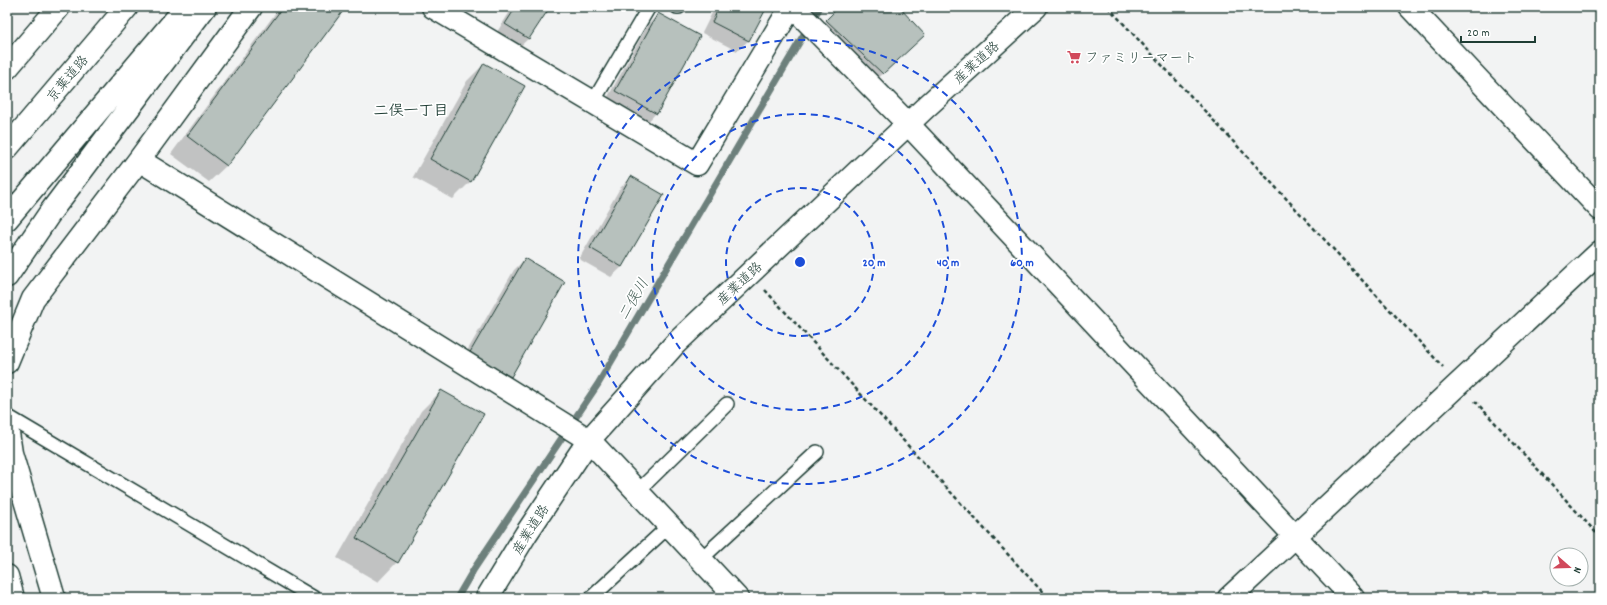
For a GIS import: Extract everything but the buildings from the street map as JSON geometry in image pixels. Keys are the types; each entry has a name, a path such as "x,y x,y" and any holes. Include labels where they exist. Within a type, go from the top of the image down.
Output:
{"main road":[{"path":"7,68 59,7"},
{"name":"京葉道路","path":"7,148 127,7"},
{"path":"7,219 186,7"},
{"path":"7,276 52,210 205,7"},
{"path":"7,362 33,299 139,160 252,7"},
{"path":"433,7 697,164 792,7 908,124 1353,598"},
{"name":"産業道路","path":"488,598 526,534 588,440 675,344 908,124 1036,7"},
{"path":"1410,7 1600,209"},
{"path":"139,160 588,440 737,598"},
{"path":"1229,598 1600,252"},
{"path":"7,426 11,454 54,598"},
{"path":"7,576 13,598"}],"lane":[{"path":"593,102 649,7"},
{"path":"637,492 727,404"},
{"path":"7,416 314,598"},
{"path":"701,559 817,452"},
{"path":"591,598 669,526"}],"path":[{"path":"1108,7 1459,383 1600,537"},
{"path":"750,273 1048,598"}],"waterway":[{"name":"二俣川","path":"457,598 474,569 598,384 820,7"}],"place":[{"name":"ファミリーマート","path":"1074,57"}],"district":[{"name":"二俣一丁目","path":"411,110"}]}
